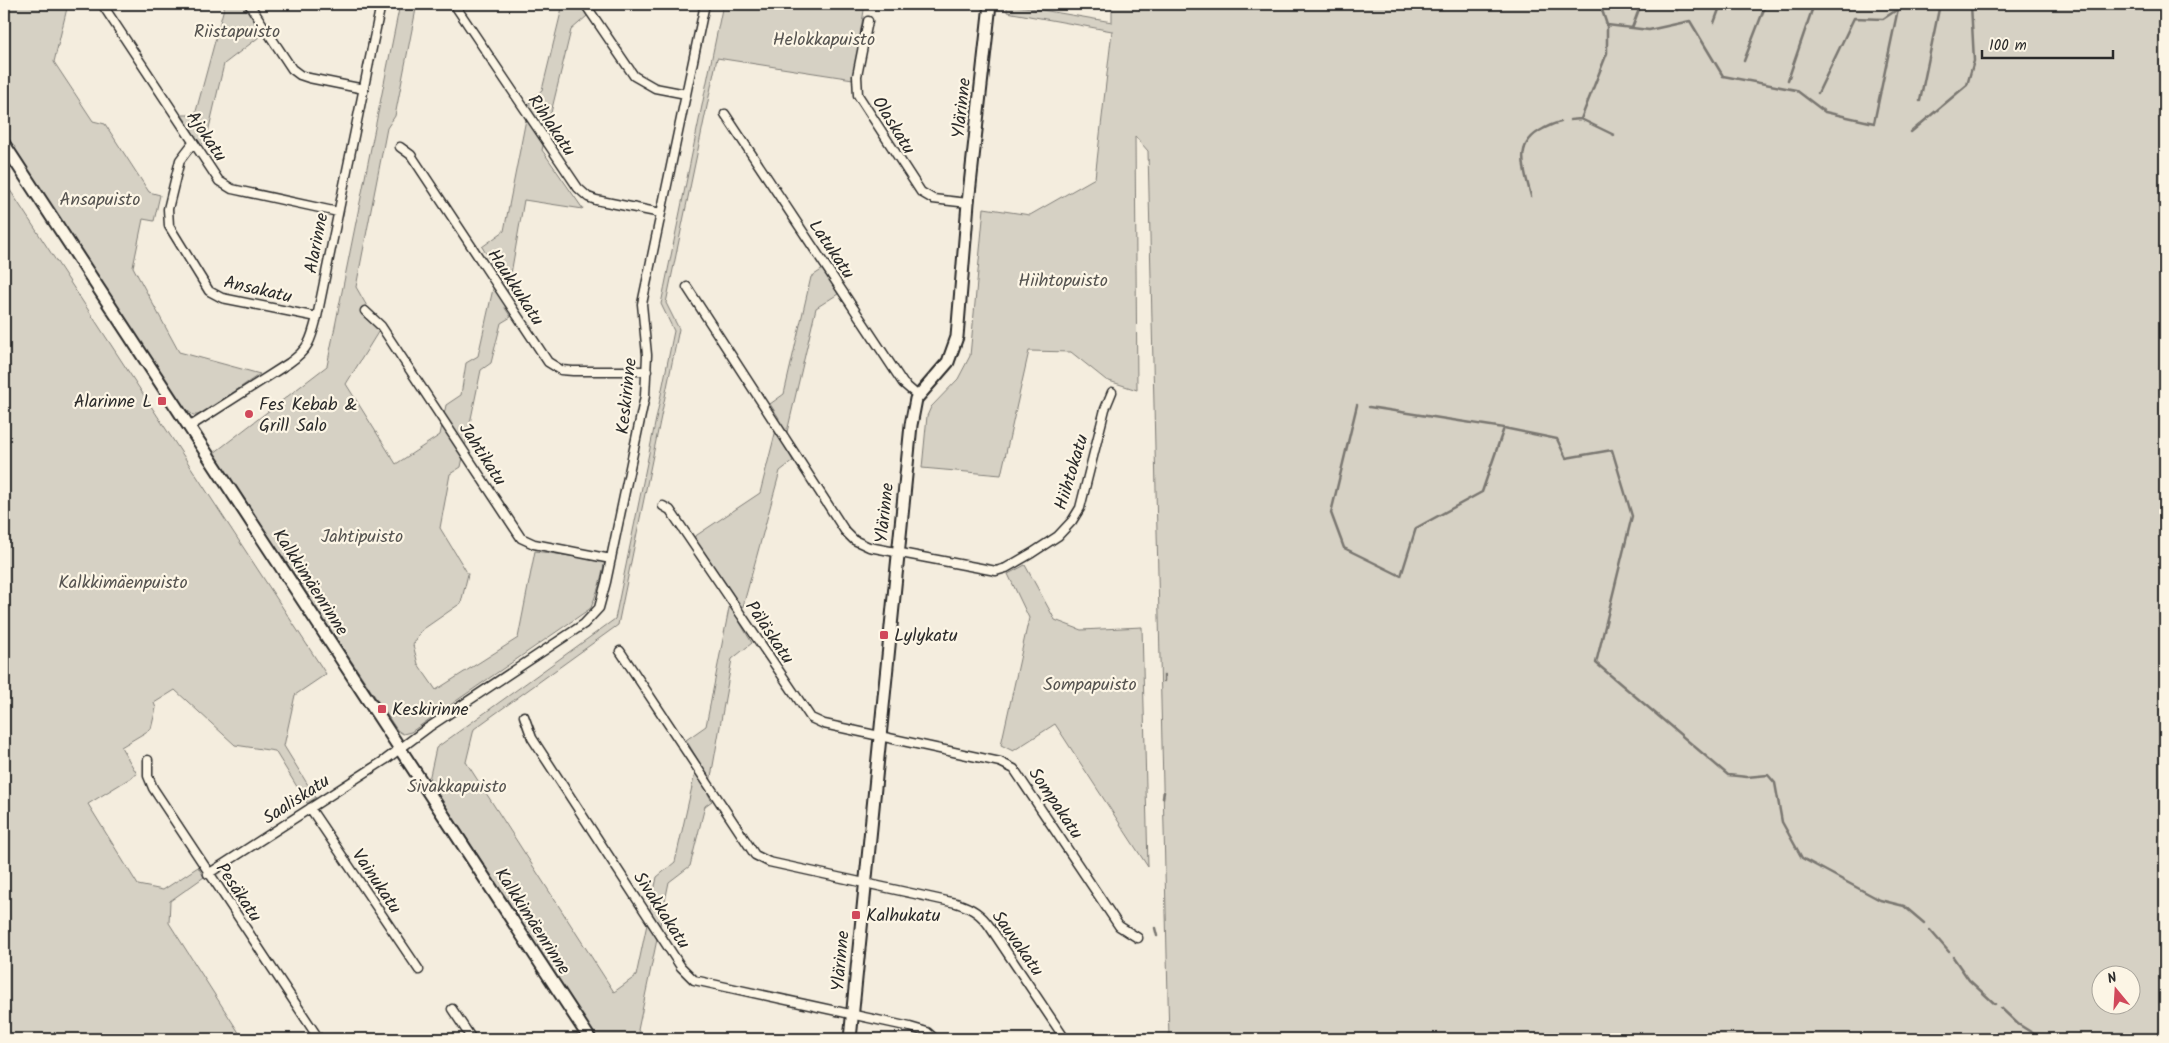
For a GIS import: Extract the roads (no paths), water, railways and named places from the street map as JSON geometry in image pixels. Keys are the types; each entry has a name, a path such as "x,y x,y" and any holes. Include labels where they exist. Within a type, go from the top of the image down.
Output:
{"street":[{"name":"Ajokatu","path":"102,4 219,181 226,186 338,212"},
{"path":"249,4 292,69 309,78 364,89"},
{"name":"Alarinne","path":"189,427 300,355 309,344 317,317 382,4"},
{"name":"Rihlakatu","path":"454,4 578,188 588,197 596,200 661,213"},
{"path":"585,4 634,76 655,88 686,94"},
{"name":"Keskirinne","path":"399,749 591,619 602,600 642,413 647,371 642,304 706,4"},
{"name":"Ylärinne","path":"850,1039 911,425 914,403 948,362 957,337 968,203 990,4"},
{"name":"Olaskatu","path":"868,21 856,82 860,101 921,192 934,199 968,203"},
{"name":"Latukatu","path":"725,114 903,383 918,396"},
{"name":"Ansakatu","path":"193,143 180,160 167,219 171,231 209,291 222,298 317,317"},
{"name":"Kalkkimäenrinne","path":"4,144 590,1039"},
{"name":"Haukkukatu","path":"400,147 412,155 548,362 561,370 647,371"},
{"path":"687,287 849,536 869,547 898,553"},
{"name":"Jahtikatu","path":"365,311 381,326 521,538 534,544 611,559"},
{"name":"Hiihtokatu","path":"898,553 996,571 1006,568 1028,556 1058,536 1072,521 1080,508 1105,409 1112,392"},
{"name":"Päläskatu","path":"663,506 670,510 811,718 824,724 880,736"},
{"path":"620,651 755,855 769,862 865,883"},
{"name":"Sivakkakatu","path":"524,716 532,738 686,973 694,980 922,1030 935,1039"},
{"name":"Sompakatu","path":"880,736 1000,762 1014,769 1119,926 1138,938"},
{"name":"Saaliskatu","path":"208,874 399,749"},
{"name":"Pesäkatu","path":"148,760 148,776 153,788 208,874 317,1036"},
{"name":"Vainukatu","path":"310,808 419,970"},
{"name":"Sauvakatu","path":"865,883 956,903 980,914 1065,1039"},
{"path":"452,1009 472,1039"}],"waterway":[{"path":"1600,4 1607,25 1607,53 1581,119 1614,135"},
{"path":"1632,28 1641,4"},
{"path":"1676,10 1678,4"},
{"path":"1714,23 1721,4"},
{"path":"1744,61 1766,4"},
{"path":"1788,80 1814,4"},
{"path":"1607,25 1649,30 1690,21 1723,76 1796,90 1825,112 1874,123 1899,4"},
{"path":"1920,101 1940,4"},
{"path":"1911,132 1967,85 1974,61 1971,4"},
{"path":"1818,93 1854,18 1883,19 1898,9"},
{"path":"1570,120 1581,119"},
{"path":"1531,196 1523,158 1527,142 1543,129 1561,122"},
{"path":"1357,405 1331,513 1344,548 1401,576 1416,528 1482,492 1504,428"},
{"path":"1369,407 1504,428 1557,439 1566,458 1612,450 1632,516 1596,663 1728,775 1747,777 1768,775 1775,783 1782,822 1802,858 1880,900 1904,906 1924,923"},
{"path":"1164,675 1164,681"},
{"path":"1163,798 1164,792"},
{"path":"1155,928 1157,936"},
{"path":"1930,930 1949,952"},
{"path":"1953,957 1969,980 1995,1004"},
{"path":"2001,1008 2018,1024 2042,1039"}],"place":[{"name":"Alarinne L","path":"162,401"},
{"name":"Fes Kebab & Grill Salo","path":"249,414"},
{"name":"Lylykatu","path":"884,635"},
{"name":"Keskirinne","path":"382,709"},
{"name":"Kalhukatu","path":"856,915"}],"park label":[{"name":"Riistapuisto","path":"237,31"},
{"name":"Helokkapuisto","path":"824,39"},
{"name":"Ansapuisto","path":"100,199"},
{"name":"Hiihtopuisto","path":"1063,280"},
{"name":"Jahtipuisto","path":"362,536"},
{"name":"Kalkkimäenpuisto","path":"123,582"},
{"name":"Sompapuisto","path":"1090,684"},
{"name":"Sivakkapuisto","path":"457,786"}]}
